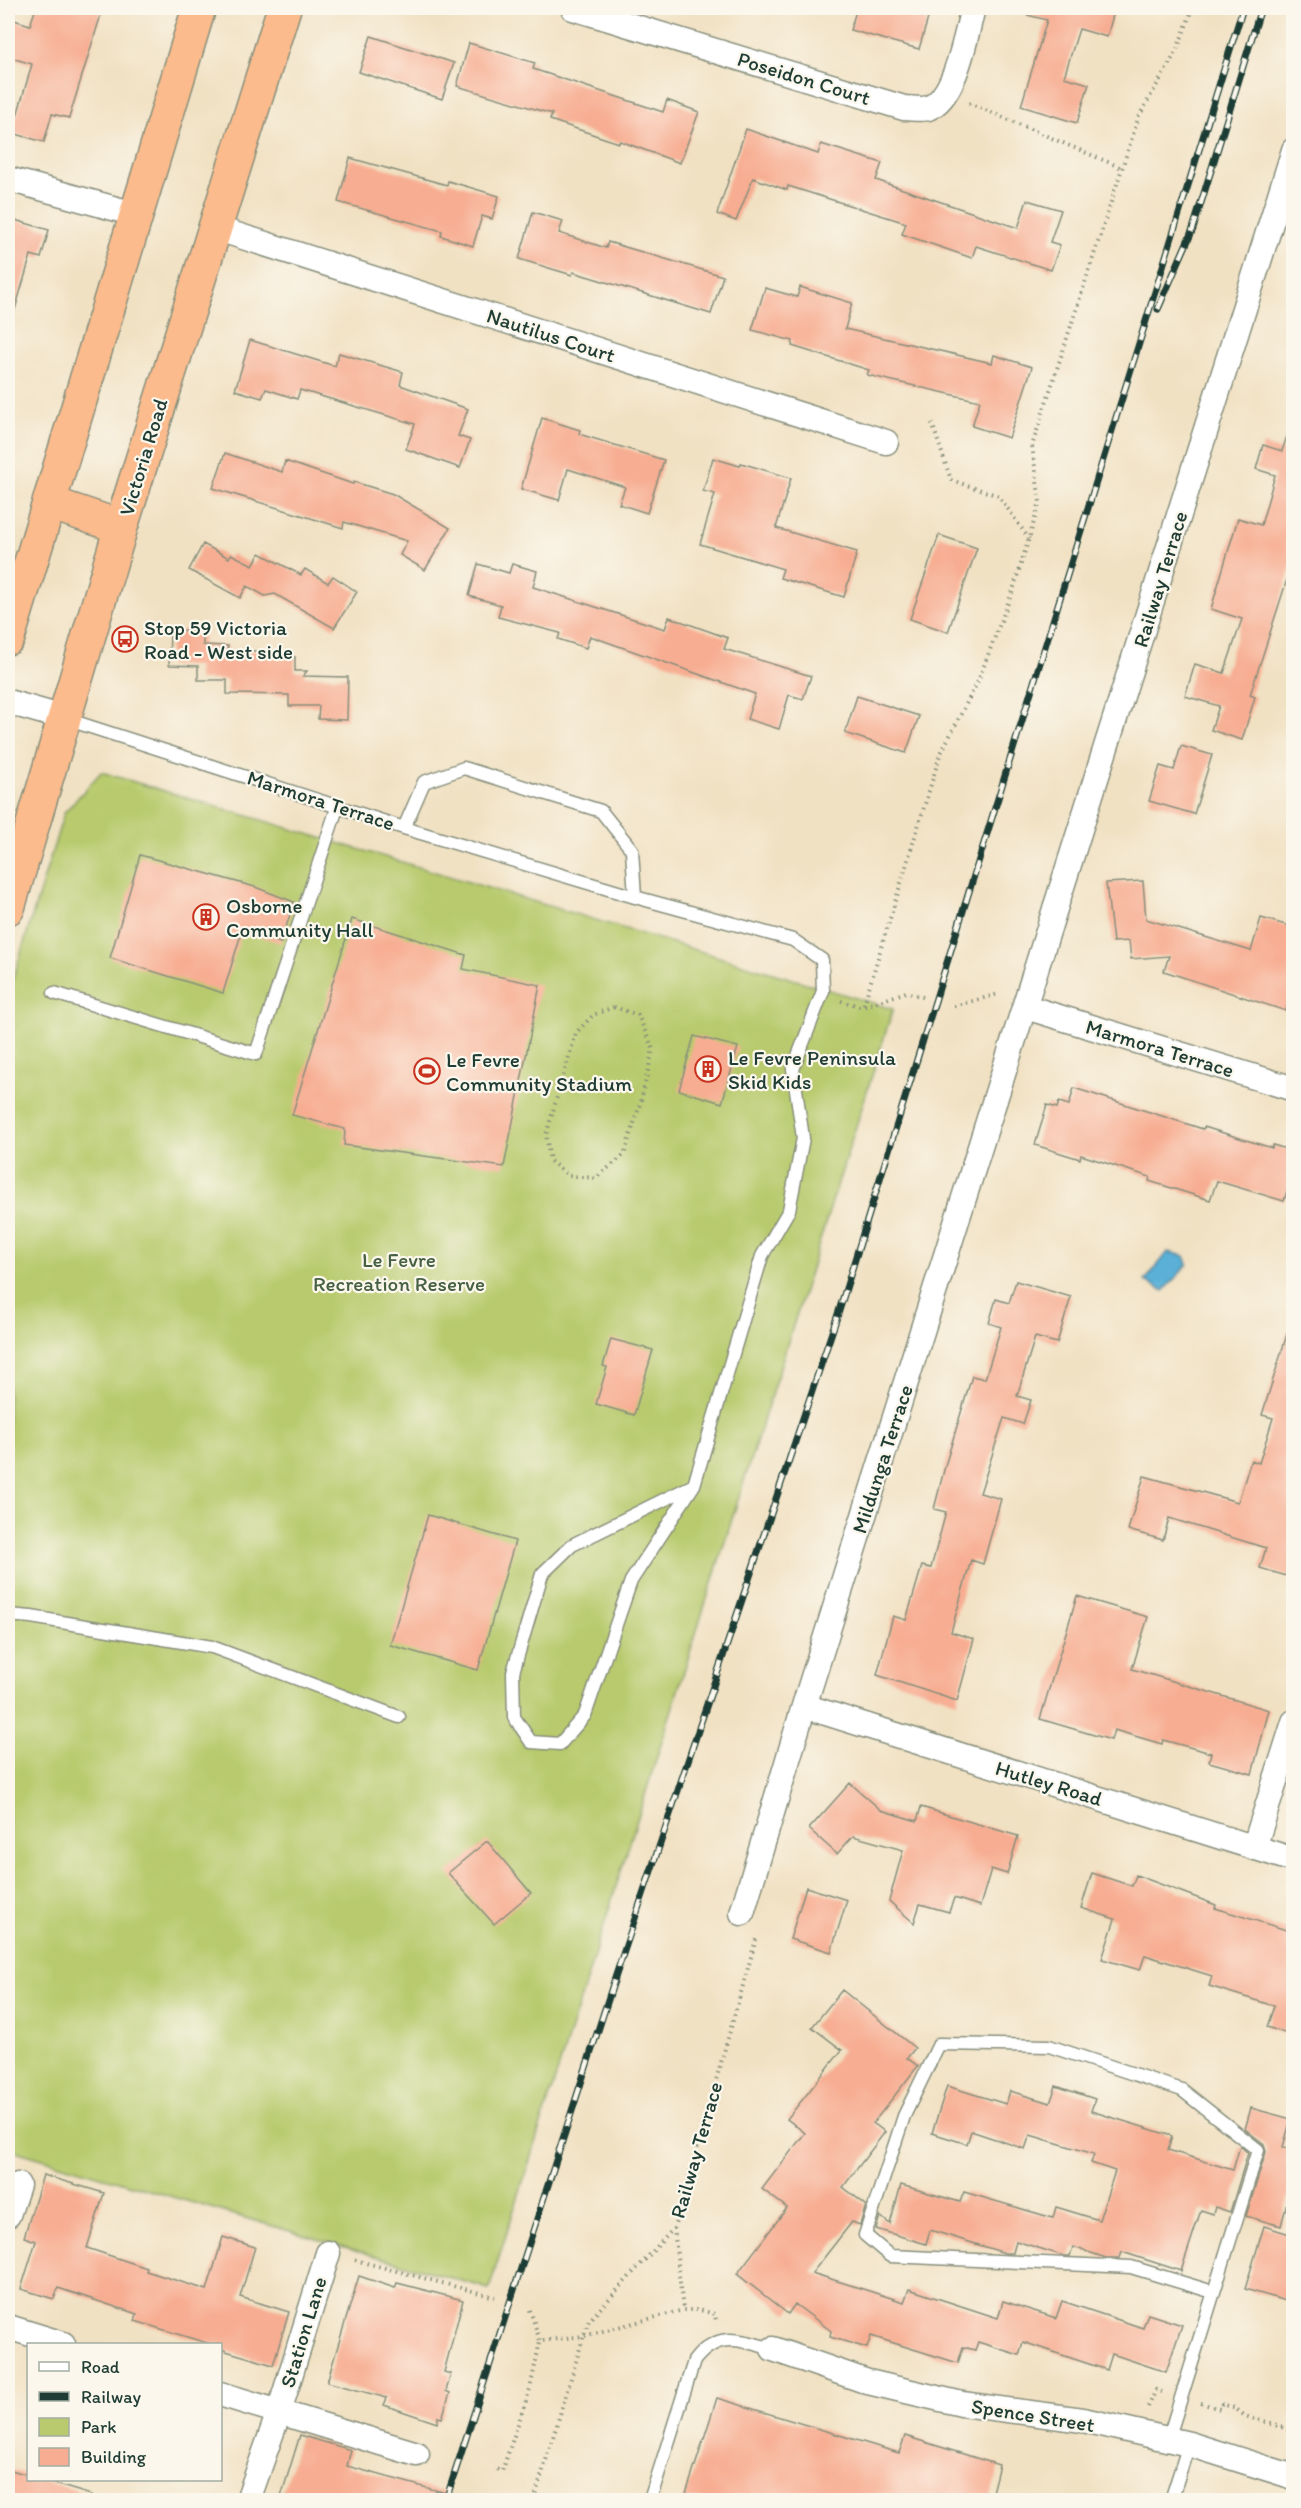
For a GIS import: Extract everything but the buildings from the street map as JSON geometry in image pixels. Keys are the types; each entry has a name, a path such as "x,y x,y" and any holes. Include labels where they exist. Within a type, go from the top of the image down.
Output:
{"highway":[{"path":"8,638 138,216 199,8"},
{"name":"Victoria Road","path":"8,908 121,527 285,8"},
{"path":"50,503 121,527"}],"street":[{"name":"Poseidon Court","path":"573,8 904,108 928,108 946,93"},
{"path":"946,93 956,71 973,8"},
{"name":"Railway Terrace","path":"1026,1007 1293,150"},
{"path":"8,179 138,216"},
{"name":"Nautilus Court","path":"215,228 886,442"},
{"name":"Marmora Terrace","path":"8,702 64,718"},
{"name":"Marmora Terrace","path":"1026,1007 1293,1089"},
{"name":"Mildunga Terrace","path":"742,1913 804,1706 1026,1007"},
{"name":"Hutley Road","path":"804,1706 1293,1860"},
{"path":"1254,1848 1293,1722"},
{"path":"8,2215 18,2185"},
{"name":"Station Lane","path":"248,2500 279,2412 328,2253"},
{"path":"8,2327 60,2343"},
{"name":"Spence Street","path":"773,2349 868,2382 962,2404 1083,2420 1178,2442 1293,2477"},
{"path":"222,2395 417,2454"}],"lane":[{"name":"Marmora Terrace","path":"64,718 404,828 635,897 793,940 822,960 823,991 793,1069 803,1138 789,1210 762,1256 694,1485"},
{"path":"404,828 424,782 464,768 601,811 632,850 635,897"},
{"path":"54,993 256,1054 338,805"},
{"path":"694,1485 631,1581 585,1715 560,1744 531,1742 514,1717 513,1672 542,1574 572,1545 694,1485"},
{"path":"8,1616 31,1617 212,1647 399,1717"},
{"path":"1171,2500 1181,2397 1258,2150 1182,2090 1060,2049 1049,2046 939,2044 904,2116 865,2235 890,2256 1131,2267 1213,2292"},
{"path":"650,2500 694,2361 702,2350 718,2340 739,2340 773,2349"}],"path":[{"path":"863,1006 940,755 978,681 1013,590 1029,539 1040,502 1032,446 1139,116 1176,52 1193,8"},
{"path":"946,93 1122,168"},
{"path":"932,423 951,480 999,496 1029,539"},
{"path":"834,999 863,1006 906,992 923,997"},
{"path":"954,1006 999,994"},
{"path":"614,1007 638,1015 653,1048 641,1101 624,1155 596,1178 569,1176 550,1161 546,1135 576,1033 593,1015 614,1007"},
{"name":"Railway Terrace","path":"534,2500 588,2322 674,2228 758,1937 742,1913"},
{"path":"674,2228 683,2310"},
{"path":"328,2253 495,2297"},
{"path":"497,2469 502,2471 530,2389 540,2341 530,2310"},
{"path":"540,2341 584,2336 683,2310 715,2314 718,2340"},
{"path":"1144,2416 1156,2390 1220,2409 1222,2404 1235,2408 1245,2416 1293,2431"}],"green space":[{"name":"Le Fevre Recreation Reserve","path":"101,772 893,1009 489,2289 8,2149 8,995 64,813"}],"water":[{"path":"1168,1252 1185,1256 1188,1264 1164,1291 1145,1281"}],"railway":[{"path":"446,2500 615,1978 839,1311 1243,8"},
{"path":"1158,309 1193,229 1261,8"}],"place":[{"name":"Stop 59 Victoria Road - West side","path":"125,639"},
{"name":"Osborne Community Hall","path":"206,917"},
{"name":"Le Fevre Peninsula Skid Kids","path":"708,1069"},
{"name":"Le Fevre Community Stadium","path":"427,1071"}]}
